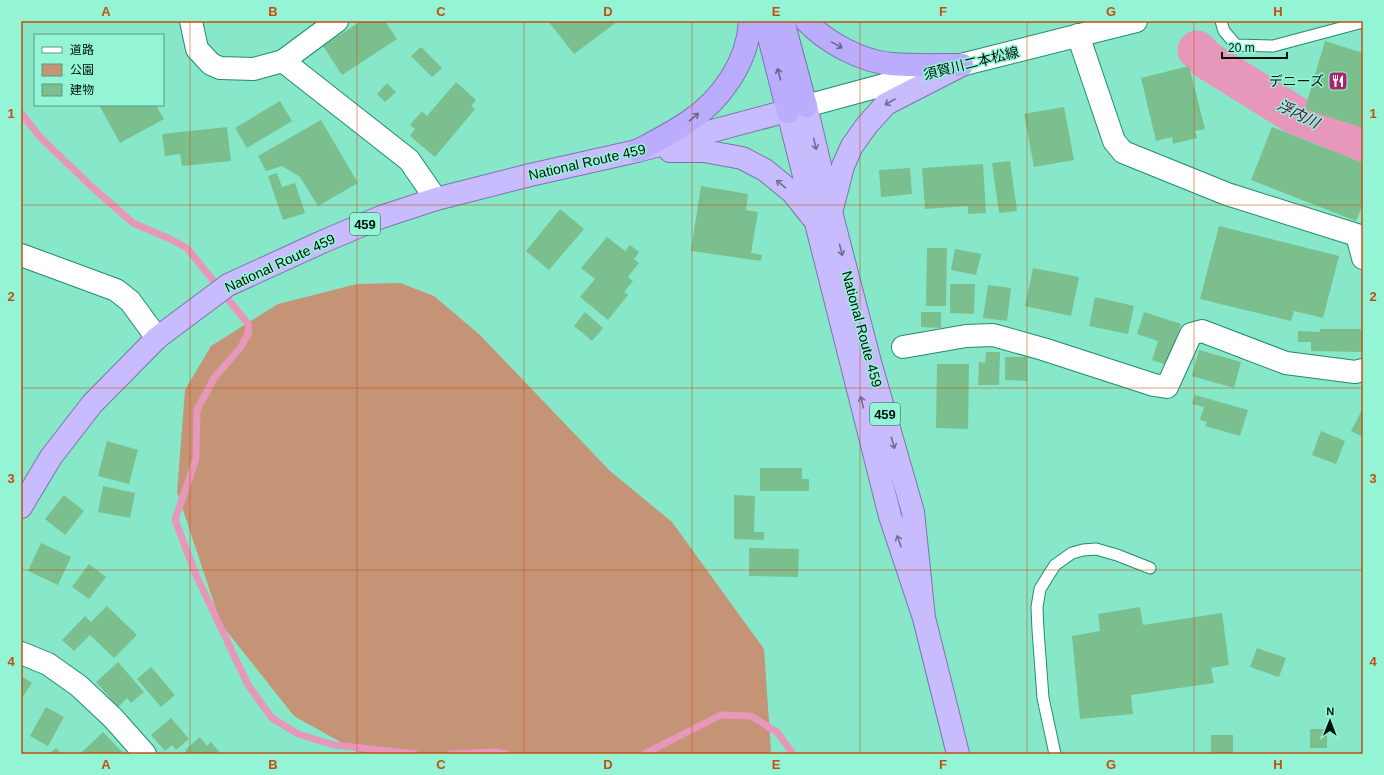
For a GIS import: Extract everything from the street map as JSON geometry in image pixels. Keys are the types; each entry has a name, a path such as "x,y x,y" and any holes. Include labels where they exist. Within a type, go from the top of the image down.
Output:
{"highway":[{"path":"637,151 688,122 723,90 735,72 745,50 750,21"},
{"path":"765,21 797,109"},
{"path":"783,21 797,109"},
{"path":"806,21 815,30 836,45 867,58 890,64 962,65"},
{"path":"637,151 704,151 742,158 765,170 824,217 852,146 867,125 886,104 962,65"},
{"name":"National Route 459","path":"21,507 52,457 92,404 157,338 228,285 381,217 436,199 530,175 637,151 797,109 824,217 870,362 913,512 924,618 958,754"}],"street":[{"path":"191,21 197,49 212,64 220,68 254,69 283,61 337,21"},
{"name":"須賀川二本松線","path":"797,109 1136,21"},
{"path":"1078,35 1114,141 1123,152 1227,194 1360,236 1363,258"},
{"path":"283,61 409,160 436,199"},
{"path":"21,255 116,290 130,301 157,338"},
{"path":"903,347 966,336 994,335 1154,385 1167,387 1191,334 1202,331 1286,364 1355,372 1363,370"},
{"path":"21,653 48,664 79,686 113,718 145,754"}],"lane":[{"path":"1221,21 1224,31 1236,45 1273,46 1363,22"},
{"path":"1055,754 1043,698 1037,607 1040,589 1055,565 1072,553 1083,550 1096,549 1117,555 1150,568"}],"green space":[{"path":"400,283 434,296 480,335 610,471 672,522 764,649 771,751 769,754 362,754 294,716 221,624 177,492 185,390 211,346 278,304 357,284"}],"building":[{"path":"361,21 385,21 397,39 342,75 323,46"},
{"path":"548,21 618,21 574,54"},
{"name":"デニーズ","path":"1325,41 1363,53 1363,128 1305,109"},
{"path":"421,47 442,68 432,77 411,56"},
{"path":"1189,66 1205,129 1195,131 1197,138 1173,144 1172,137 1156,141 1141,78"},
{"path":"456,82 476,100 471,106 475,109 435,157 410,136 415,129 410,125 422,111 427,116"},
{"path":"387,83 396,92 385,102 377,94"},
{"path":"280,101 292,121 247,148 235,128"},
{"path":"100,106 157,106 164,119 120,143"},
{"path":"1064,107 1074,160 1034,167 1024,114"},
{"path":"321,120 358,183 318,206 300,177 282,166 266,171 258,156"},
{"path":"227,127 231,161 182,166 180,154 165,156 162,134"},
{"path":"1272,127 1363,163 1363,204 1356,221 1251,180"},
{"path":"1010,161 1017,211 999,213 992,163"},
{"path":"983,164 986,213 968,214 968,206 925,209 922,168"},
{"path":"910,168 912,194 881,197 879,170"},
{"path":"277,173 282,187 295,183 305,213 283,220 268,176"},
{"path":"701,186 748,194 746,210 758,212 751,253 762,255 761,261 691,251"},
{"path":"560,209 584,229 549,270 526,251"},
{"path":"1219,226 1339,256 1323,318 1294,311 1291,321 1200,299"},
{"path":"607,237 625,251 630,245 639,252 634,259 639,263 628,277 633,281 624,292 628,295 608,320 580,297 595,279 581,268"},
{"path":"927,248 947,248 946,306 926,306"},
{"path":"955,249 981,254 976,275 951,270"},
{"path":"1033,268 1079,277 1071,316 1025,306"},
{"path":"950,284 975,284 974,314 950,313"},
{"path":"988,285 1011,288 1007,321 983,318"},
{"path":"1095,297 1134,306 1128,334 1089,326"},
{"path":"585,312 603,328 592,341 574,326"},
{"path":"921,312 941,312 941,328 921,327"},
{"path":"1144,312 1181,324 1167,365 1152,360 1158,341 1137,334"},
{"path":"1320,329 1363,329 1362,352 1311,351 1311,342 1298,342 1298,331 1320,332"},
{"path":"1199,350 1241,362 1234,388 1192,376"},
{"path":"986,352 1000,352 999,385 978,385 979,362 985,363"},
{"path":"1005,357 1027,357 1027,381 1005,380"},
{"path":"937,364 969,364 968,429 936,428"},
{"path":"1195,395 1248,410 1240,436 1205,426 1207,422 1200,420 1204,407 1192,404"},
{"path":"1361,412 1363,413 1363,437 1351,431"},
{"path":"1321,431 1345,441 1336,464 1312,455"},
{"path":"107,441 138,450 129,484 98,476"},
{"path":"760,468 802,468 802,479 809,479 809,491 760,491"},
{"path":"103,486 135,493 130,518 98,512"},
{"path":"64,495 84,511 65,535 45,519"},
{"path":"734,495 755,496 754,532 764,532 764,540 734,539"},
{"path":"41,543 71,557 58,585 28,571"},
{"path":"749,548 799,549 798,577 749,576"},
{"path":"89,564 106,577 89,599 72,587"},
{"path":"107,606 137,635 114,658 90,635 74,651 62,640 85,616 91,622"},
{"path":"1140,607 1143,625 1222,613 1229,665 1211,668 1214,683 1131,695 1133,714 1080,719 1072,636 1100,631 1098,614"},
{"path":"1257,648 1286,658 1279,677 1250,667"},
{"path":"118,662 144,692 131,703 127,698 118,707 96,682"},
{"path":"151,667 175,695 161,707 137,679"},
{"path":"21,676 32,683 21,699"},
{"path":"46,707 64,717 48,746 30,736"},
{"path":"171,718 189,739 176,750 172,745 165,751 151,735"},
{"path":"1310,729 1327,729 1327,748 1310,748"},
{"path":"103,732 124,754 84,754 82,752"},
{"path":"1211,735 1233,735 1233,754 1211,754"},
{"path":"200,737 207,746 211,742 221,754 188,754 185,750"},
{"path":"56,748 62,754 49,754"}],"waterway":[{"name":"浮内川","path":"1197,50 1207,60 1295,115 1324,126 1363,144"},
{"path":"21,113 41,138 92,187 133,223 187,248 248,324 249,332 241,347 214,378 197,410 196,459 175,520 196,575 248,685 272,718 298,734 334,745 415,754"},
{"path":"644,754 721,715 751,716 778,733 793,754"},
{"path":"451,754 493,752 506,754"}],"place":[{"name":"デニーズ","path":"1338,81"}]}
